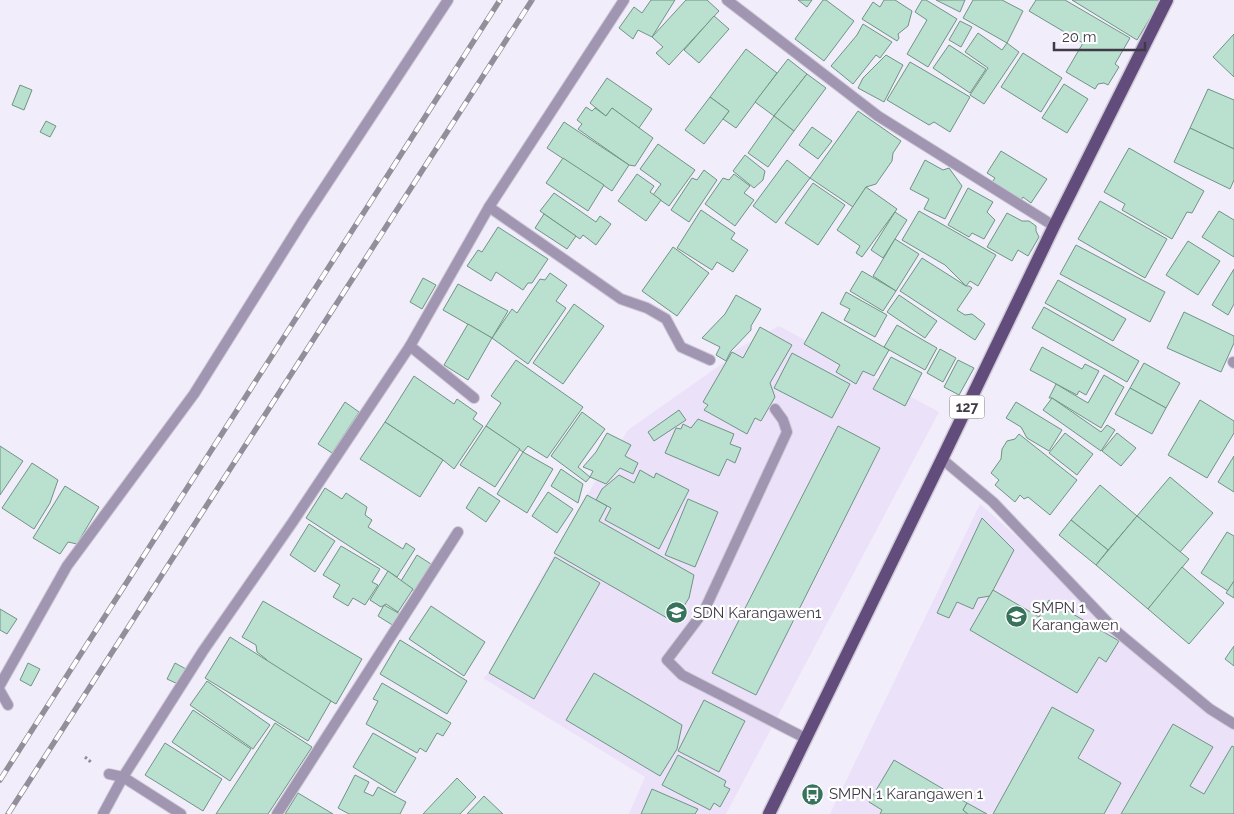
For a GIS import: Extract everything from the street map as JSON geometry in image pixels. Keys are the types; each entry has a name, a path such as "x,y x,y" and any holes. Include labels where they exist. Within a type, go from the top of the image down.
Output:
{"main road":[{"name":"127","path":"769,814 1054,226 1167,0"}],"street":[{"path":"0,685 67,566 194,394 303,220 448,0"},
{"path":"103,814 123,777 203,651 410,346 489,207 624,0"},
{"path":"727,0 878,116 1054,226"},
{"path":"489,207 622,299 647,308 666,319 681,347 710,360"},
{"path":"410,346 474,398"},
{"path":"775,410 783,420 787,432 704,611 667,660 682,675 806,738"},
{"path":"942,459 993,502 1115,630 1210,709 1234,724"},
{"path":"277,814 458,532"},
{"path":"0,691 8,705"},
{"path":"109,774 123,777 181,814"}],"shaded area":[{"name":"SDN Karangawen1","path":"779,326 939,412 726,814 629,814 645,777 483,678 489,673 587,495 628,430 726,361 732,352"},
{"name":"SMPN 1 Karangawen","path":"980,504 1234,730 1234,814 830,814"}],"building":[{"path":"651,0 675,0 652,37 638,30 633,39 619,28 634,7 642,13"},
{"path":"686,0 707,0 719,11 669,65 656,53 663,47 652,37"},
{"path":"798,0 812,0 807,7"},
{"path":"823,0 826,0 854,21 824,61 795,39"},
{"path":"884,0 895,0 912,11 908,26 898,34 899,38 897,41 862,19 873,2 880,7"},
{"path":"922,0 926,0 957,19 928,67 907,54 927,20 915,12"},
{"path":"936,0 965,0 960,12"},
{"path":"973,0 1002,0 1023,11 1007,43 963,18"},
{"path":"1036,0 1065,0 1130,38 1115,64 1119,67 1108,85 1104,83 1098,84 1095,89 1066,72 1083,43 1029,11"},
{"path":"1072,0 1161,0 1137,40"},
{"path":"714,16 729,29 699,63 684,50"},
{"path":"960,21 972,27 961,47 949,40"},
{"path":"863,24 892,42 880,58 876,55 853,84 831,66 857,35"},
{"path":"978,33 1002,50 1007,43 1019,52 984,104 970,95 988,68 965,52"},
{"path":"1234,34 1234,77 1213,57"},
{"path":"949,45 986,69 970,93 933,68"},
{"path":"746,49 777,73 736,128 723,119 729,111 710,97"},
{"path":"1023,53 1062,78 1041,112 1001,87"},
{"path":"886,55 903,65 884,102 858,88 863,78"},
{"path":"788,59 807,74 774,116 755,102"},
{"path":"910,62 970,97 950,132 934,122 929,125 887,100"},
{"path":"807,74 826,88 794,131 774,116"},
{"path":"607,78 652,109 639,128 612,108 606,116 590,103"},
{"path":"1064,84 1088,99 1067,133 1042,118"},
{"path":"20,85 32,90 24,110 12,105"},
{"path":"1208,89 1234,100 1234,149 1190,128"},
{"path":"710,97 729,111 704,144 685,130"},
{"path":"586,107 592,111 595,108 606,116 612,108 653,138 635,166 629,165 578,129 582,124 577,120"},
{"path":"858,111 901,141 893,153 892,161 876,184 866,187 853,207 810,178"},
{"path":"774,116 794,131 768,167 748,153"},
{"path":"46,121 56,126 50,137 40,132"},
{"path":"564,122 629,165 612,191 547,148"},
{"path":"812,127 832,141 818,159 799,145"},
{"path":"1190,128 1234,149 1234,180 1230,189 1174,162"},
{"path":"658,144 695,170 669,206 653,195 661,184 640,169"},
{"path":"1129,148 1204,191 1192,213 1187,212 1172,239 1122,210 1125,204 1104,192"},
{"path":"1001,151 1047,179 1031,203 1023,197 1021,200 992,182 995,178 987,173"},
{"path":"745,155 765,171 763,180 754,188 733,171"},
{"path":"563,158 604,185 588,211 546,183"},
{"path":"787,160 810,178 776,223 753,206"},
{"path":"925,160 943,170 949,168 962,186 945,219 924,209 929,199 910,189"},
{"path":"704,170 717,180 689,222 671,210 692,178 697,180"},
{"path":"637,174 654,186 650,192 661,200 646,221 618,201"},
{"path":"734,174 750,186 744,193 754,200 735,226 705,204 723,178 729,180"},
{"path":"813,183 845,205 818,245 785,223"},
{"path":"866,187 897,209 862,257 856,253 860,246 837,230"},
{"path":"968,188 993,202 987,212 995,220 984,239 972,233 969,237 948,225"},
{"path":"554,193 596,222 600,216 611,224 596,245 583,235 580,239 540,211"},
{"path":"1100,201 1167,239 1145,278 1078,239"},
{"path":"701,210 735,233 731,239 748,250 733,272 717,262 712,270 677,248"},
{"path":"919,211 996,255 978,286 970,281 966,286 945,265 902,240"},
{"path":"1219,211 1234,220 1234,257 1202,237"},
{"path":"895,212 907,220 883,258 871,250"},
{"path":"1007,213 1022,221 1029,221 1036,226 1039,237 1028,256 1018,250 1012,261 987,247"},
{"path":"544,214 576,236 567,249 535,228"},
{"path":"498,227 548,259 532,283 528,283 523,290 496,272 491,281 467,266 478,250 482,252"},
{"path":"895,239 919,254 896,291 873,276"},
{"path":"1188,241 1220,261 1198,295 1166,275"},
{"path":"1076,245 1165,292 1150,322 1060,274"},
{"path":"673,247 709,273 677,316 642,291"},
{"path":"922,258 972,288 957,310 965,315 972,314 985,324 975,340 900,291"},
{"path":"1234,269 1234,304 1228,315 1212,305"},
{"path":"862,271 896,291 883,311 850,291"},
{"path":"550,273 567,285 556,301 566,308 528,364 492,338 512,309 517,313 540,279 545,280"},
{"path":"423,278 436,285 422,309 410,302"},
{"path":"1058,280 1126,319 1113,341 1045,303"},
{"path":"458,284 508,311 492,338 443,310"},
{"path":"846,292 887,315 875,337 844,320 850,309 840,304"},
{"path":"736,295 761,309 751,326 751,330 731,351 726,361 716,355 720,347 702,338 725,314"},
{"path":"899,295 937,321 925,338 887,312"},
{"path":"574,304 604,326 563,384 533,363"},
{"path":"1044,307 1139,361 1127,382 1032,328"},
{"path":"822,312 889,350 874,376 863,371 856,384 836,372 840,365 804,344"},
{"path":"1184,312 1234,336 1234,343 1221,372 1167,348"},
{"path":"468,324 492,338 468,380 444,365"},
{"path":"897,325 937,348 925,370 884,347"},
{"path":"760,327 792,345 770,383 775,397 761,421 755,418 747,434 704,410 708,405 703,402 732,352 743,358"},
{"path":"1042,347 1082,369 1085,364 1099,371 1086,395 1079,391 1077,395 1030,370"},
{"path":"940,349 956,358 943,382 927,373"},
{"path":"792,353 850,384 832,418 774,388"},
{"path":"891,357 922,373 905,406 873,389"},
{"path":"516,360 583,407 547,458 528,446 523,452 486,426 501,403 491,396"},
{"path":"958,360 974,368 959,395 944,387"},
{"path":"1144,363 1180,383 1166,408 1130,388"},
{"path":"1104,375 1124,387 1101,428 1049,398 1056,384 1088,403"},
{"path":"414,376 454,404 457,399 477,413 473,419 483,426 454,469 385,422"},
{"path":"1130,388 1166,408 1152,434 1115,414"},
{"path":"1052,398 1101,432 1107,425 1115,430 1101,451 1043,410"},
{"path":"1200,400 1234,421 1234,433 1207,478 1168,455"},
{"path":"345,402 359,412 332,453 318,444"},
{"path":"1016,402 1062,430 1049,451 1027,438 1021,427 1006,418"},
{"path":"679,410 686,420 654,441 648,432"},
{"path":"582,412 605,429 578,467 590,477 586,482 551,456"},
{"path":"698,419 734,434 730,444 741,448 735,463 727,459 719,476 665,453 676,428 681,429 683,424 691,428"},
{"path":"385,422 443,460 420,497 360,459"},
{"path":"486,426 520,449 495,487 460,465"},
{"path":"838,426 880,448 756,695 712,673"},
{"path":"607,433 631,445 625,456 638,463 633,474 620,468 606,484 590,477 593,471 583,467 596,452"},
{"path":"1065,433 1093,454 1077,475 1049,453"},
{"path":"1117,433 1136,448 1121,466 1102,451"},
{"path":"1019,434 1077,480 1050,515 1028,497 1024,499 1020,495 1015,502 995,485 999,480 991,473 1001,459 1002,449 1007,441 1015,439"},
{"path":"0,446 23,461 0,495"},
{"path":"523,452 553,469 527,513 497,494"},
{"path":"1234,456 1234,492 1218,482"},
{"path":"32,463 58,480 50,503 34,529 2,508"},
{"path":"561,469 583,484 578,503 551,486"},
{"path":"640,470 654,478 656,473 689,490 659,549 605,520 611,508 596,500 602,489 619,475 634,483"},
{"path":"1170,477 1213,513 1180,552 1137,516"},
{"path":"1100,485 1137,516 1108,550 1071,520"},
{"path":"65,486 99,507 77,544 68,542 60,554 33,538"},
{"path":"479,487 500,501 486,522 466,508"},
{"path":"325,488 342,499 346,493 367,507 365,515 372,520 368,527 403,549 406,543 415,549 397,577 306,518"},
{"path":"548,492 573,509 557,533 532,516"},
{"path":"587,495 607,506 599,521 694,575 689,598 674,622 554,553"},
{"path":"688,499 718,512 695,567 665,555"},
{"path":"1137,516 1189,559 1148,609 1096,565"},
{"path":"982,518 1014,550 990,596 978,598 973,609 957,602 949,618 937,613"},
{"path":"1071,520 1108,550 1096,565 1059,535"},
{"path":"309,524 335,541 315,572 290,555"},
{"path":"1227,532 1234,536 1234,581 1228,591 1201,573"},
{"path":"341,546 380,569 372,582 378,585 365,605 353,598 348,606 333,597 340,585 323,575"},
{"path":"417,555 431,564 414,591 401,581"},
{"path":"555,557 600,583 534,699 489,673"},
{"path":"1182,567 1224,603 1189,644 1148,609"},
{"path":"388,571 413,589 398,612 386,604 381,607 370,600"},
{"path":"1234,581 1234,598 1226,593"},
{"path":"993,590 1039,617 1049,600 1119,641 1106,662 1099,657 1077,693 970,630"},
{"path":"263,601 362,659 336,704 269,665 266,659 257,652 256,645 242,637"},
{"path":"384,605 400,614 394,626 378,616"},
{"path":"431,606 485,642 464,676 409,639"},
{"path":"0,609 17,619 7,634 0,630"},
{"path":"230,637 331,701 308,741 205,678"},
{"path":"400,640 467,681 447,714 380,674"},
{"path":"1234,646 1234,666 1225,659"},
{"path":"28,663 40,669 31,686 20,680"},
{"path":"175,663 186,669 178,684 167,679"},
{"path":"594,673 682,725 677,749 660,776 566,720"},
{"path":"207,681 270,725 253,749 190,705"},
{"path":"382,683 451,723 443,736 437,733 426,752 420,748 417,753 366,724 378,701 373,699"},
{"path":"704,700 745,721 719,772 678,751"},
{"path":"1052,707 1094,730 1078,758 1121,783 1104,814 993,814"},
{"path":"193,710 251,749 230,781 172,742"},
{"path":"275,723 312,747 268,814 216,814"},
{"path":"1173,724 1213,747 1190,786 1204,794 1232,746 1234,747 1234,814 1121,814"},
{"path":"373,733 416,758 395,793 353,767"},
{"path":"165,743 222,779 203,811 145,775"},
{"path":"678,755 726,781 724,786 730,789 720,807 714,803 710,810 662,785"},
{"path":"894,760 967,803 963,810 968,814 880,814 882,810 869,802"},
{"path":"355,775 369,782 364,792 373,796 378,787 406,802 400,814 349,814 338,808"},
{"path":"457,778 476,797 460,814 423,814"},
{"path":"652,789 698,809 695,814 641,814"},
{"path":"298,793 333,814 285,814"},
{"path":"484,796 503,814 467,814"},
{"path":"967,803 987,814 968,814 963,810"}],"railway":[{"path":"0,780 500,0"},
{"path":"8,814 532,0"}],"place":[{"name":"SDN Karangawen1","path":"677,613"},
{"name":"SMPN 1 Karangawen","path":"1016,617"},
{"name":"SMPN 1 Karangawen 1","path":"813,794"}]}
